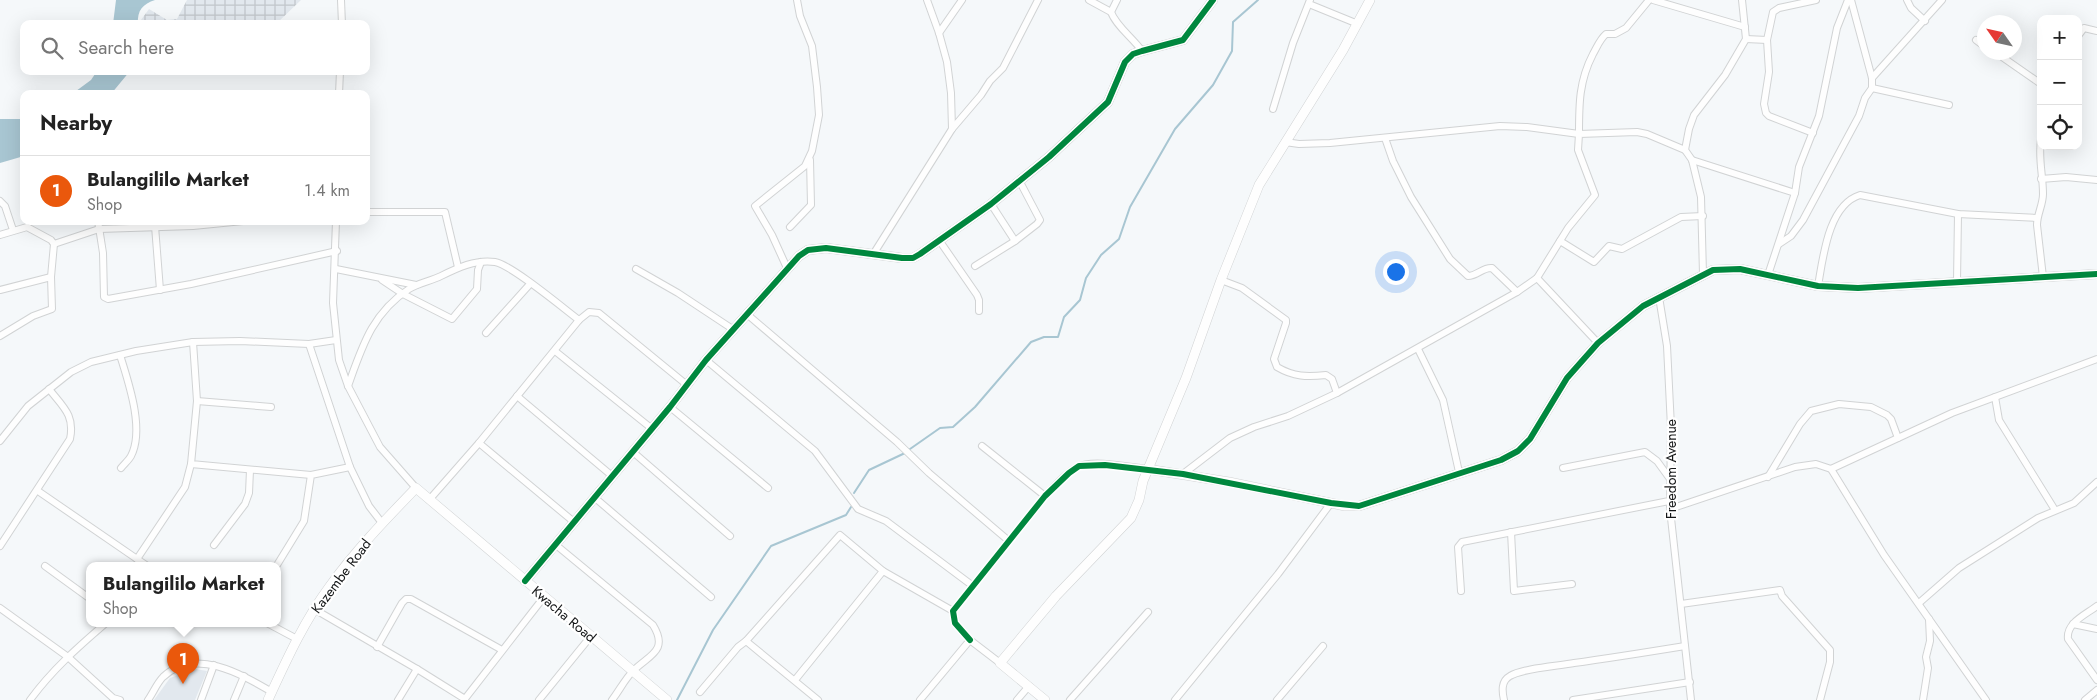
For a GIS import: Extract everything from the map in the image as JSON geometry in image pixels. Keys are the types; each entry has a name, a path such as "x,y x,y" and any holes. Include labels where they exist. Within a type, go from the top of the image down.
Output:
{"street":[{"path":"342,0 342,20"},
{"path":"790,228 811,205 810,159 819,115 812,46 800,16 797,0"},
{"path":"927,0 947,62 951,93 952,129"},
{"path":"939,33 962,0"},
{"path":"874,253 952,129 981,95 990,81 1003,68 1038,0"},
{"path":"1089,0 1110,12 1142,51"},
{"path":"1110,12 1117,0"},
{"path":"525,581 670,407 706,360 799,256 808,250 826,248 913,258 992,204 1020,182 1100,111 1114,91 1125,62 1133,54 1183,40 1213,0"},
{"path":"1000,663 1056,596 1128,523 1136,510 1148,469 1186,378 1221,280 1259,185 1358,24 1370,0"},
{"path":"1183,474 1222,443 1236,435 1288,416 1337,393 1418,349 1517,292 1537,278 1583,208 1595,195 1578,150 1583,78 1602,37 1606,34 1616,34 1626,28 1649,0"},
{"path":"1654,0 1744,27"},
{"path":"1685,150 1694,115 1725,75 1746,39 1742,0"},
{"path":"1813,133 1769,116 1766,113 1764,104 1768,72 1767,40 1771,16 1776,9 1816,0"},
{"path":"1779,244 1791,236 1803,220 1857,121 1865,98 1872,88 1872,78 1850,0"},
{"path":"1768,275 1795,193 1798,166 1813,133 1822,104 1837,28 1850,0"},
{"path":"1907,0 1925,21"},
{"path":"1872,78 1942,0"},
{"path":"1273,109 1309,2 1358,24"},
{"path":"2082,31 2084,28 2097,31"},
{"path":"1746,39 1767,40"},
{"path":"2006,60 2037,81"},
{"path":"339,90 340,75"},
{"path":"1872,88 1949,105"},
{"path":"1285,142 1299,144 1385,138 1500,126 1527,127 1578,134 1647,134 1685,150 1692,160 1698,181 1703,216 1703,274"},
{"path":"1385,138 1401,180 1450,259 1468,276 1475,275 1487,268 1492,268 1517,292"},
{"path":"2041,150 2043,201 2037,218 2042,277"},
{"path":"787,268 772,235 755,206 805,166 810,159"},
{"path":"1692,160 1795,193"},
{"path":"2041,179 2097,180"},
{"path":"975,266 1032,229 1040,220 1020,182"},
{"path":"1818,286 1829,232 1843,208 1856,196 1875,196 1958,214 2037,218"},
{"path":"0,201 14,230"},
{"path":"992,204 1015,241"},
{"path":"370,212 445,212 458,267"},
{"path":"1957,282 1958,214"},
{"path":"1560,242 1594,262 1609,246 1622,249 1681,217 1703,216"},
{"path":"98,225 103,253 105,298 160,290 337,251"},
{"path":"54,244 99,229 203,225"},
{"path":"336,225 337,251 333,303 339,360 348,386 380,447 416,488"},
{"path":"156,226 160,290"},
{"path":"0,235 14,230 31,228 51,240 54,244 51,277 52,309 32,316 0,336"},
{"path":"939,240 977,295 979,311"},
{"path":"382,280 403,294 452,319 477,289 478,270 481,262"},
{"path":"348,386 369,332 386,308 417,285 429,282 458,267 481,262 500,264 579,320"},
{"path":"1045,700 970,640 955,623 953,611 1045,496 1079,466 1105,465 1148,469 1331,503 1352,506 1370,504 1459,472 1500,460 1518,451 1530,439 1567,378 1598,343 1643,306 1713,270 1733,268 1818,286 1858,288 2097,274"},
{"path":"336,269 382,280 417,285"},
{"path":"636,269 678,293 734,330"},
{"path":"0,290 51,277"},
{"path":"1537,278 1598,343"},
{"path":"1221,280 1242,288 1286,320 1274,359 1276,367 1304,377 1326,375 1332,379 1337,393"},
{"path":"486,333 530,284"},
{"name":"Freedom Avenue","path":"1659,297 1668,346 1671,427 1669,501 1691,700"},
{"path":"429,500 479,443 579,320 589,312 599,313 687,385"},
{"path":"748,315 897,442 929,474 1009,541"},
{"path":"0,441 28,406 71,372 91,362 120,354 193,342 240,341 310,344 336,340"},
{"path":"137,559 185,487 191,464 197,401 193,342"},
{"path":"310,344 350,467 369,506 382,523"},
{"path":"1418,349 1443,400 1459,472"},
{"path":"555,350 651,428"},
{"path":"120,354 132,395 135,427 131,456 121,468"},
{"path":"706,360 814,451 858,509 886,521 973,586"},
{"path":"1831,469 1994,397 2097,360"},
{"path":"0,546 70,440 72,429 69,415 49,389"},
{"path":"517,396 612,475"},
{"path":"1994,397 1999,420 2028,463 2055,510"},
{"path":"197,401 271,406"},
{"path":"1768,476 1803,420 1811,411 1839,404 1871,407 1891,419 1898,438"},
{"path":"670,407 768,488"},
{"path":"479,443 574,522"},
{"path":"982,446 1045,496"},
{"path":"632,452 730,536"},
{"path":"1563,468 1645,452 1657,461 1670,479"},
{"path":"191,464 311,475 350,467"},
{"path":"1670,509 1806,464 1816,464 1831,469 1884,554 1986,700"},
{"path":"214,545 245,504 249,493 250,470"},
{"path":"279,562 304,522 311,475"},
{"path":"1919,604 1959,568 2020,528 2077,501 2097,482"},
{"name":"Kwacha Road","path":"416,488 667,700"},
{"name":"Kazembe Road","path":"270,696 297,639 330,586 382,523 416,488"},
{"path":"38,491 142,562"},
{"path":"594,497 710,597"},
{"path":"1461,591 1460,544 1669,501"},
{"path":"1175,700 1278,574 1331,503"},
{"path":"1511,532 1514,591 1572,584"},
{"path":"700,692 839,535 842,535 883,571 953,611"},
{"path":"556,545 653,625 659,635 660,642 652,656 633,672 612,700"},
{"path":"45,566 86,596"},
{"path":"795,680 883,571"},
{"path":"1681,604 1780,590 1782,596 1830,650 1830,662 1820,700"},
{"path":"314,609 417,669 464,700 544,597"},
{"path":"377,647 402,602 406,599 411,599 502,650"},
{"path":"2097,606 2073,624 2068,631 2068,640 2097,680"},
{"path":"0,608 68,657 115,699"},
{"path":"1070,700 1148,612"},
{"path":"1923,700 1928,668 1926,657 1930,641 1928,617"},
{"path":"2073,624 2097,630"},
{"path":"30,700 46,678 102,627"},
{"path":"274,627 297,639"},
{"path":"540,700 592,636"},
{"path":"920,700 970,640"},
{"path":"746,641 818,700"},
{"path":"1277,700 1322,646"},
{"path":"1504,700 1502,687 1508,676 1514,674 1550,666 1685,646"},
{"path":"148,700 162,678 172,671 190,665 214,665 244,676 270,696"},
{"path":"201,700 214,665"},
{"path":"398,700 417,669"},
{"path":"234,700 244,676"},
{"path":"1574,700 1690,682"},
{"path":"1017,700 1029,686"},
{"path":"2085,700 2097,690"}],"shaded area":[{"path":"187,0 301,0 280,20 167,20 177,19"},
{"path":"149,9 167,20 141,20"},
{"path":"195,669 207,671 195,700 154,700 170,678"}],"water":[{"path":"116,0 155,0 147,3 142,8 138,20 114,20"},
{"path":"94,75 127,75 114,90 77,90 91,80"},
{"path":"0,119 20,119 20,157 0,163"}],"waterway":[{"path":"910,449 940,428 953,427 975,407 1031,342 1044,337 1058,337 1064,317 1080,300 1086,278 1101,255 1119,239 1130,207 1175,129 1213,85 1232,51 1233,22 1258,0"},
{"path":"854,493 869,470 905,453"},
{"path":"677,700 713,630 771,546 846,515 851,507"}],"cycle path":[{"path":"525,581 670,407 706,360 799,256 808,250 826,248 902,258 913,258 920,254 991,204 1049,157 1108,102 1125,62 1133,54 1183,40 1213,0"},
{"path":"970,640 955,623 953,611 1045,496 1079,466 1105,465 1183,474 1331,503 1359,506 1501,460 1518,451 1530,439 1567,378 1598,343 1643,306 1713,270 1740,269 1818,286 1858,288 2097,274"}],"place":[{"name":"Bulangililo Market","path":"183,684"}]}
